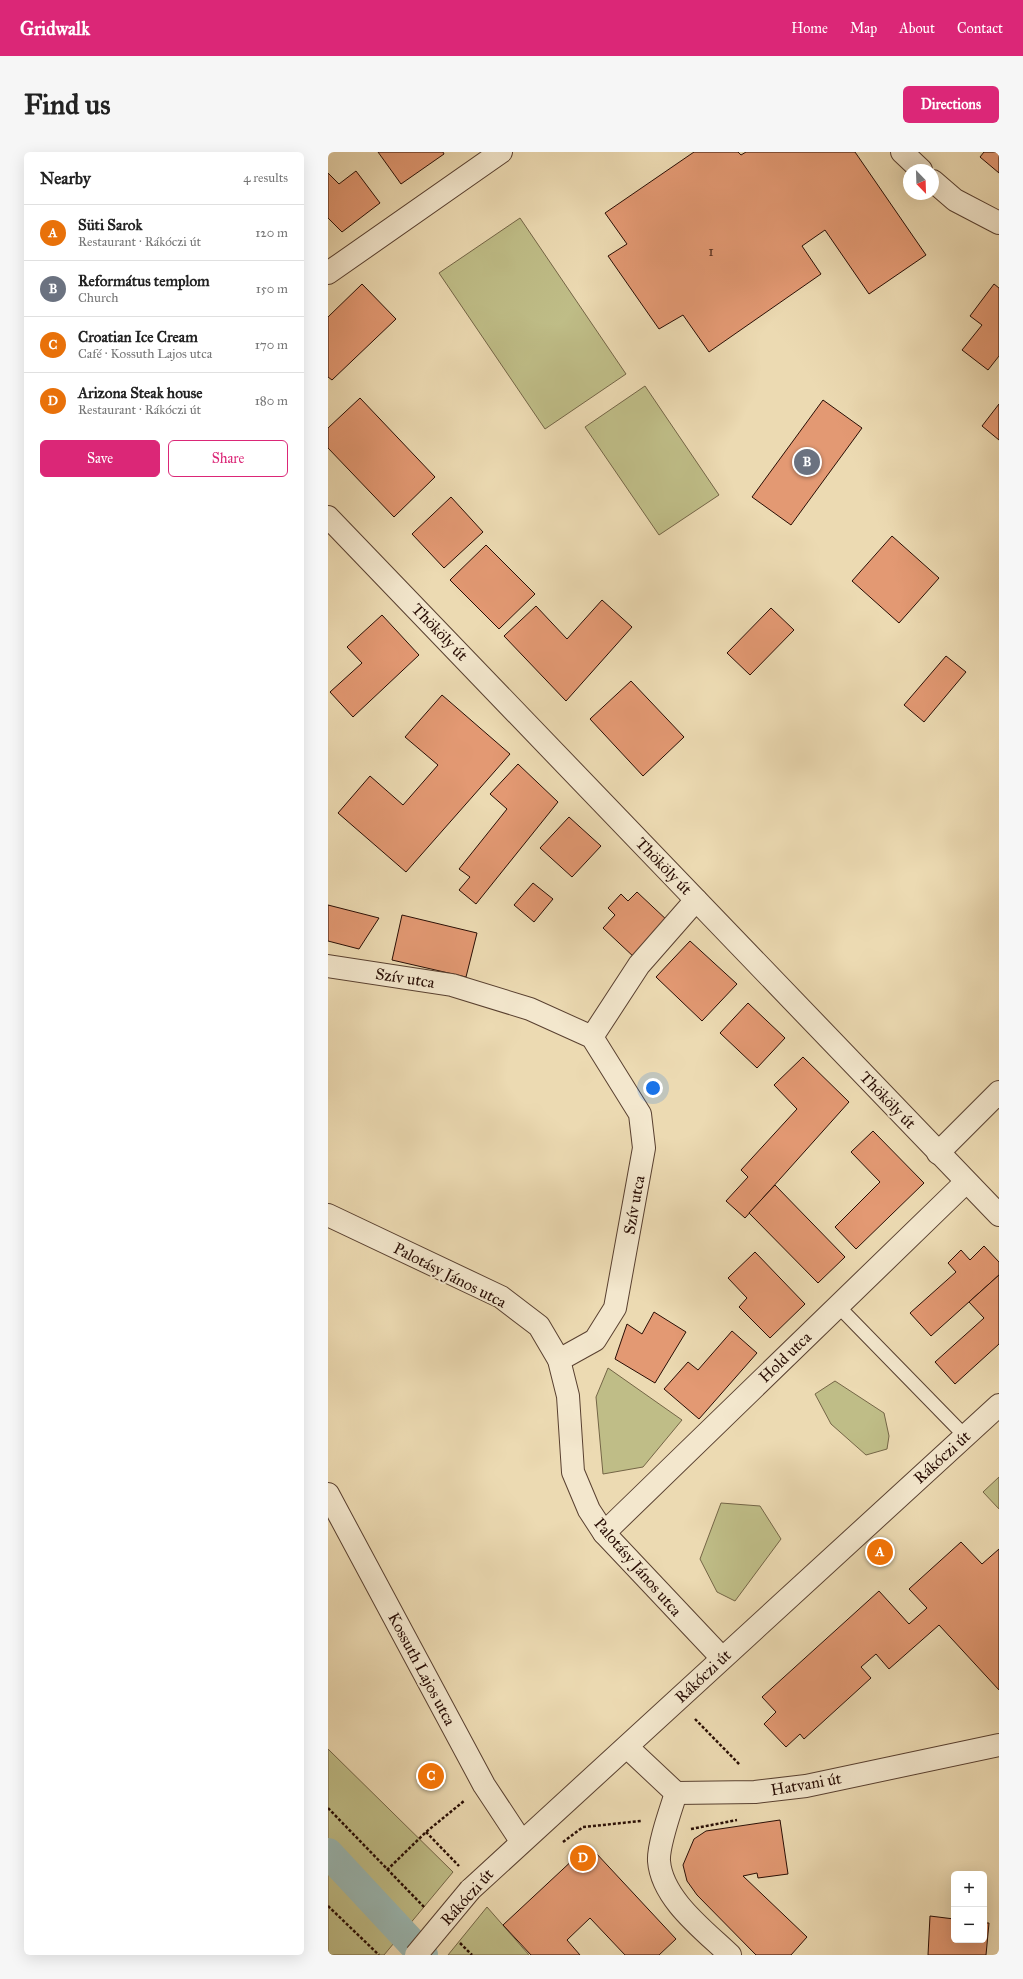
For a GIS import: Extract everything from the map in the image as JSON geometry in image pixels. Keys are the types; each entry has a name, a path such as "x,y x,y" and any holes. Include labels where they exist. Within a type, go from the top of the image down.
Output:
{"street":[{"path":"328,273 501,152"},
{"path":"902,152 915,164"},
{"path":"939,185 955,200 999,223"},
{"name":"Thököly út","path":"328,517 999,1215"},
{"path":"592,1037 639,965 696,900"},
{"name":"Szív utca","path":"328,966 452,985 530,1009 592,1037 640,1114 644,1148 615,1308 595,1340 559,1360"},
{"path":"938,1153 999,1092"},
{"name":"Hold utca","path":"604,1533 966,1182"},
{"name":"Palotásy János utca","path":"328,1215 501,1297 539,1326 559,1360 568,1396 573,1472 590,1510 604,1533 722,1658"},
{"name":"Rákóczi út","path":"416,1955 470,1890 521,1841 627,1747 722,1658 999,1405"},
{"name":"Kossuth Lajos utca","path":"328,1494 484,1785 521,1841"},
{"name":"Hatvani út","path":"676,1793 755,1792 806,1786 999,1745"},
{"path":"627,1747 676,1793 666,1824 659,1860 662,1878 671,1896 730,1955"}],"lane":[{"path":"838,1306 965,1436"}],"path":[{"path":"328,1808 387,1870 426,1832 484,1785"},
{"path":"426,1832 461,1868 458,1872"},
{"path":"328,1906 379,1955"}],"shaded area":[{"path":"520,218 626,374 545,429 439,273"},
{"path":"645,386 719,495 659,535 585,427"},
{"path":"608,1368 682,1420 643,1467 603,1474 596,1397"},
{"path":"835,1381 884,1413 889,1436 887,1449 866,1455 831,1424 815,1394"},
{"path":"999,1477 999,1509 983,1492"},
{"path":"721,1503 760,1506 781,1539 735,1601 717,1592 700,1559"},
{"path":"328,1749 453,1872 384,1955 328,1955"},
{"path":"487,1907 529,1955 448,1955"}],"building":[{"path":"378,152 443,152 444,154 401,184"},
{"path":"694,152 738,152 741,155 746,152 855,152 926,255 869,294 825,230 802,246 821,274 709,352 683,315 659,329 608,256 627,244 605,213"},
{"path":"984,152 999,152 999,173 980,157"},
{"path":"356,171 380,203 342,232 328,218 328,173 339,184"},
{"path":"362,284 396,319 332,380 328,377 328,317"},
{"path":"994,284 999,288 999,356 988,370 962,350 982,325 970,316"},
{"path":"360,398 435,477 394,517 328,448 328,428"},
{"path":"823,400 862,428 791,525 752,497"},
{"path":"999,404 999,440 982,426"},
{"path":"451,497 483,532 444,568 412,534"},
{"path":"892,536 939,578 899,623 852,581"},
{"path":"486,545 535,594 499,629 450,580"},
{"path":"602,600 632,627 566,701 504,636 536,606 567,639"},
{"path":"771,608 794,630 750,675 727,653"},
{"path":"382,615 419,655 353,717 330,692 362,663 347,647"},
{"path":"946,656 966,672 924,722 904,705"},
{"path":"631,681 684,737 643,776 590,719"},
{"path":"442,695 510,754 406,872 338,813 370,776 403,805 438,765 405,737"},
{"path":"518,764 558,802 476,904 459,890 470,877 459,869 507,809 490,794"},
{"path":"569,817 601,846 572,877 540,848"},
{"path":"533,883 553,899 534,922 514,905"},
{"path":"637,892 669,922 635,958 603,928 615,915 608,908 621,894 628,901"},
{"path":"328,905 379,918 359,949 328,941"},
{"path":"402,915 477,933 466,977 392,960"},
{"path":"690,941 737,984 702,1021 656,977"},
{"path":"748,1003 785,1038 757,1068 720,1033"},
{"path":"803,1057 849,1102 745,1218 726,1201 748,1177 741,1170 797,1109 774,1085"},
{"path":"873,1131 924,1183 856,1249 835,1227 880,1182 851,1152"},
{"path":"775,1185 845,1257 818,1283 749,1213"},
{"path":"984,1246 999,1262 999,1275 931,1336 910,1313 956,1272 948,1263 961,1250 970,1260"},
{"path":"755,1252 805,1304 770,1338 739,1307 747,1298 728,1278"},
{"path":"999,1275 999,1344 955,1384 935,1362 984,1318 969,1302"},
{"path":"654,1312 686,1332 655,1383 615,1359 627,1324 642,1334"},
{"path":"732,1331 757,1353 699,1419 664,1389 688,1362 698,1370"},
{"path":"961,1542 982,1564 999,1549 999,1690 939,1625 889,1669 876,1654 861,1667 871,1678 804,1739 800,1734 786,1747 764,1724 776,1712 762,1697 879,1591 909,1624 927,1608 909,1589"},
{"path":"780,1820 788,1874 758,1878 757,1873 743,1876 807,1937 791,1955 756,1955 697,1895 687,1881 683,1865 694,1839 706,1831"},
{"path":"595,1852 676,1939 659,1955 625,1955 590,1918 567,1940 580,1955 531,1955 503,1925 577,1856 583,1863"},
{"path":"930,1916 951,1919 951,1943 987,1943 987,1923 989,1923 986,1955 928,1955"}],"waterway":[{"path":"328,1853 423,1955"}],"place":[{"name":"Református templom","path":"807,462"},
{"name":"Süti Sarok","path":"880,1552"},
{"name":"Croatian Ice Cream","path":"431,1776"},
{"name":"Arizona Steak house","path":"583,1858"}]}
